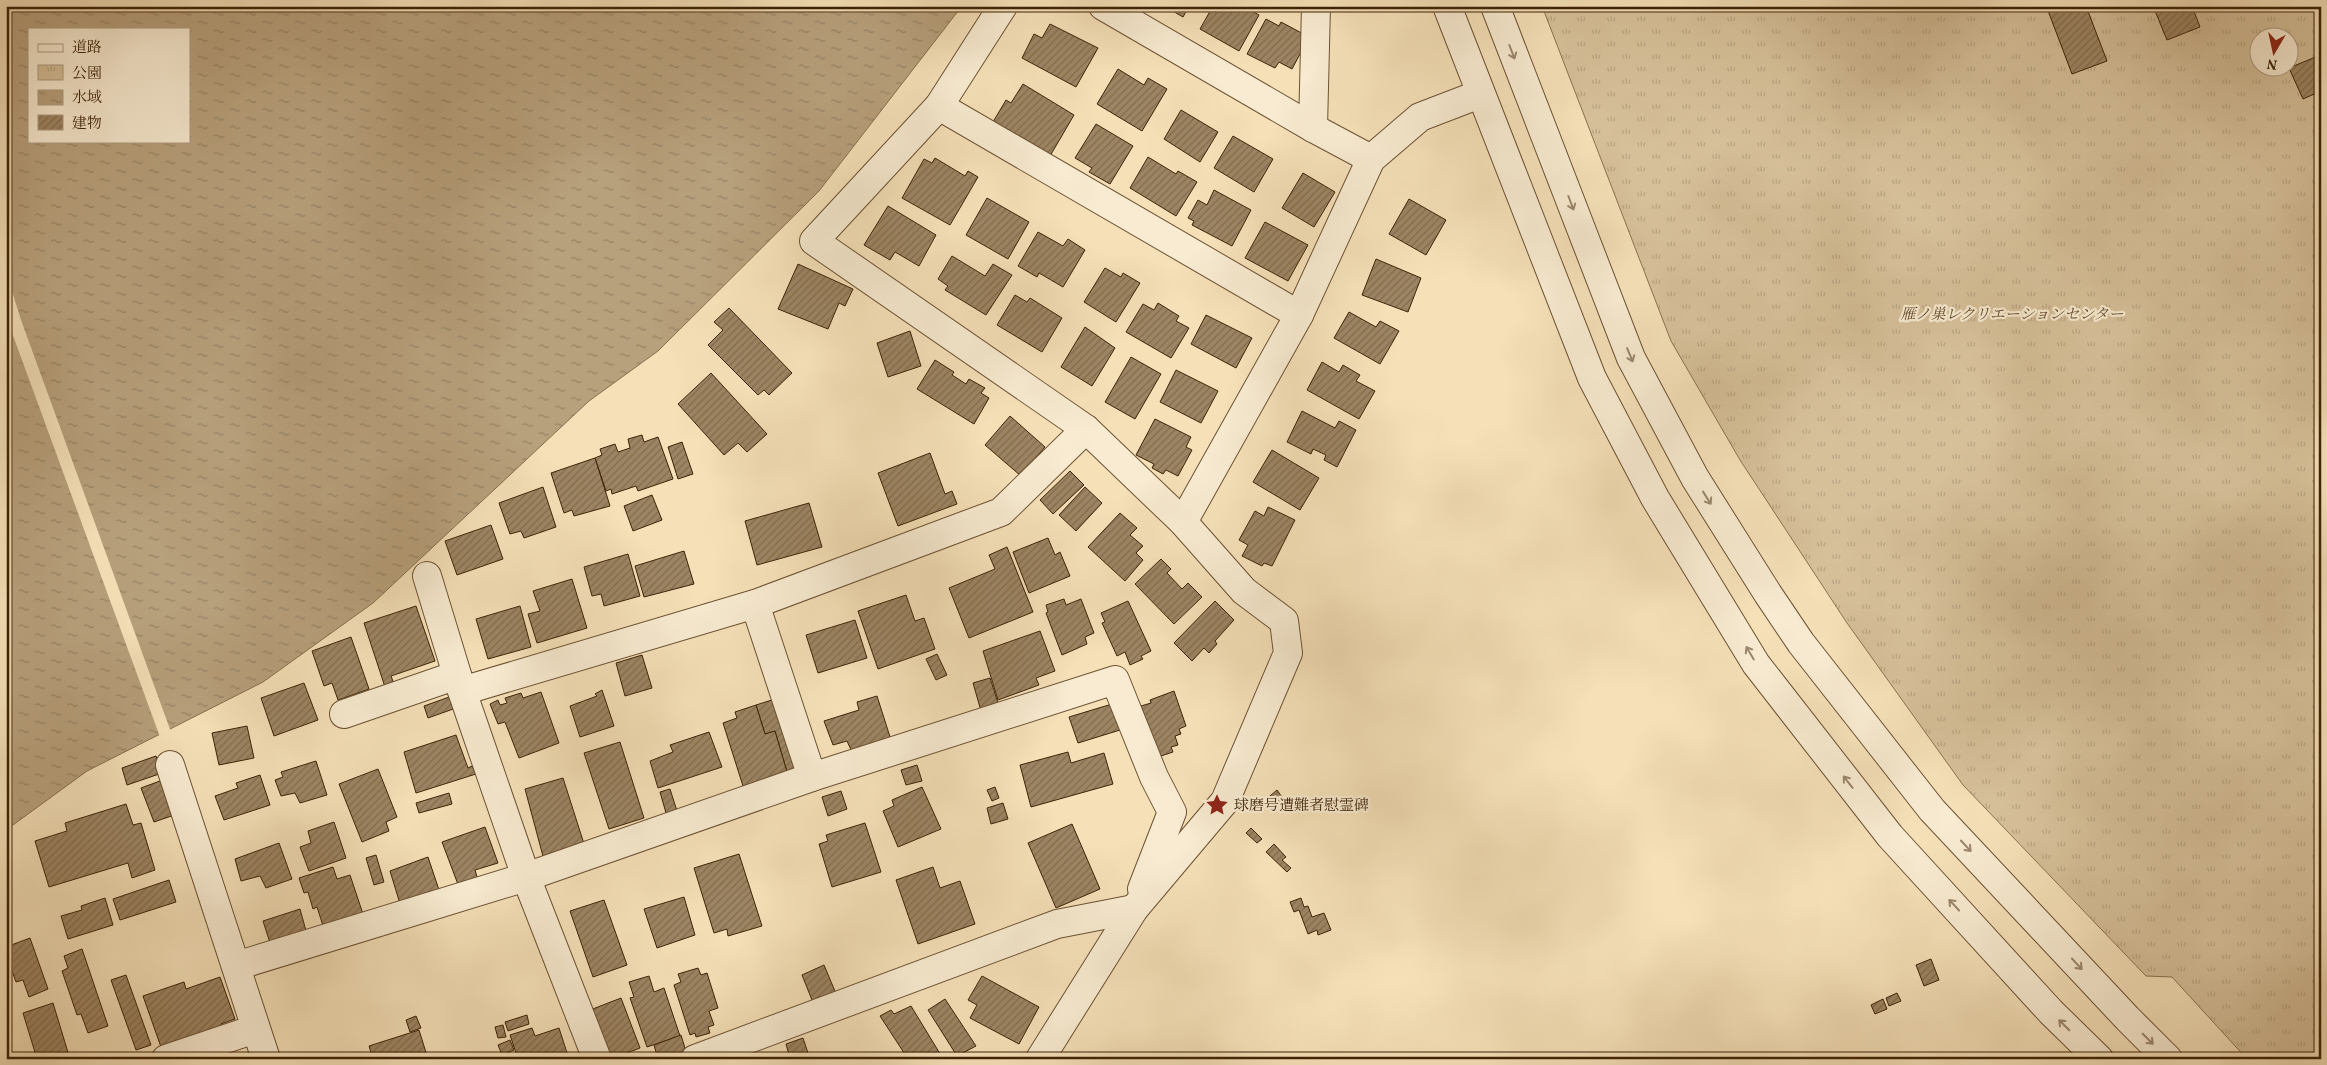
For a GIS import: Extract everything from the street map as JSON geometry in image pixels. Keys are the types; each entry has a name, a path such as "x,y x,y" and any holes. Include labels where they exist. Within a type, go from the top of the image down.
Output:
{"street":[{"path":"1003,6 939,106 814,241 1086,429 1183,522 1244,591 1284,621 1288,653 1225,801 1134,909 1040,1059"},
{"path":"1102,6 1313,128 1371,159"},
{"path":"1313,128 1316,6"},
{"path":"1447,6 1592,378 1655,498 1756,664 1890,836 2052,1012 2099,1059"},
{"path":"1495,6 1631,358 1694,478 1768,594 1801,643 1932,810 2168,1059"},
{"path":"1183,522 1299,315 1371,159 1420,117 1480,94"},
{"path":"939,106 1299,315"},
{"path":"344,714 755,604 1001,512 1086,429"},
{"path":"427,576 460,683 526,878 597,1059"},
{"path":"755,604 812,778"},
{"path":"236,966 526,878 812,778 1115,680 1154,777 1172,812 1134,909"},
{"path":"170,765 266,1059"},
{"path":"695,1059 1057,924 1134,909"},
{"path":"166,1059 255,1029"}],"green space":[{"name":"雁ノ巣レクリエーションセンター","path":"1542,6 2321,6 2321,1059 2247,1059 2172,977 2146,976 1963,785 1847,623 1740,460 1671,341"}],"water":[{"path":"6,6 962,6 819,191 658,351 589,401 373,603 263,682 87,771 6,830"}],"pier":[{"path":"6,272 21,320 171,732 160,737 11,330 6,313"}],"building":[{"path":"1164,6 1189,6 1183,17"},
{"path":"1213,6 1252,6 1250,10 1259,15 1239,51 1200,29"},
{"path":"2052,6 2086,6 2107,61 2072,74 2047,8"},
{"path":"2153,6 2192,6 2200,27 2167,40"},
{"path":"1266,19 1279,26 1281,22 1309,37 1292,69 1279,62 1275,68 1247,54"},
{"path":"1050,24 1098,48 1076,87 1022,58 1034,34 1042,38"},
{"path":"2318,56 2321,63 2321,91 2303,99 2294,78 2300,78 2300,63"},
{"path":"1118,69 1144,85 1148,78 1167,89 1142,131 1097,104"},
{"path":"1023,84 1074,115 1050,156 993,122 1006,100 1011,103"},
{"path":"1181,110 1218,132 1200,162 1164,139"},
{"path":"1096,124 1133,146 1110,184 1089,172 1092,168 1075,158"},
{"path":"1233,136 1273,159 1254,192 1214,168"},
{"path":"1148,157 1176,174 1178,171 1197,182 1176,216 1130,188"},
{"path":"935,158 965,176 968,171 978,177 950,225 902,198 924,159 932,163"},
{"path":"1303,173 1335,192 1314,227 1282,208"},
{"path":"1214,190 1251,210 1232,246 1192,225 1194,221 1188,218 1198,200 1207,205"},
{"path":"987,198 1029,222 1008,259 966,235"},
{"path":"1409,199 1446,220 1426,255 1389,234"},
{"path":"888,206 936,235 919,266 895,252 890,260 864,245"},
{"path":"1265,222 1308,245 1288,281 1245,258"},
{"path":"1038,232 1063,246 1068,239 1085,250 1063,287 1039,273 1037,277 1018,266"},
{"path":"952,256 985,276 993,264 1012,275 986,315 945,290 948,286 938,279"},
{"path":"1376,259 1421,278 1408,312 1362,295"},
{"path":"798,264 853,289 845,306 839,303 828,329 778,309"},
{"path":"1105,268 1121,277 1123,273 1140,283 1116,322 1084,302"},
{"path":"1015,295 1027,302 1030,298 1062,318 1042,352 997,325"},
{"path":"1158,303 1179,316 1176,321 1189,328 1171,358 1126,332 1143,304 1154,310"},
{"path":"729,308 792,373 769,395 764,390 758,395 708,345 723,330 714,322"},
{"path":"1349,312 1376,327 1380,321 1399,331 1380,364 1334,338"},
{"path":"1206,315 1252,338 1236,368 1191,344"},
{"path":"1085,327 1115,348 1092,386 1061,367"},
{"path":"910,331 921,366 888,377 877,343"},
{"path":"1131,357 1161,374 1135,419 1105,402"},
{"path":"935,360 954,372 952,375 966,384 969,379 985,388 981,393 989,398 974,424 917,389"},
{"path":"1322,362 1339,372 1343,365 1360,375 1356,381 1375,391 1359,419 1307,390"},
{"path":"1176,370 1218,391 1201,423 1160,402"},
{"path":"711,373 767,434 747,452 738,443 724,455 678,404"},
{"path":"1302,411 1335,428 1339,421 1356,430 1337,467 1324,460 1326,455 1313,449 1311,454 1287,442"},
{"path":"1010,416 1045,447 1021,476 985,445"},
{"path":"1155,419 1191,437 1186,447 1192,450 1178,476 1166,470 1163,474 1152,468 1154,464 1136,455"},
{"path":"642,435 644,442 658,437 673,479 638,491 636,486 612,494 611,489 606,491 595,458 602,455 600,449 615,444 618,452 630,448 628,439"},
{"path":"682,442 693,474 678,479 668,447"},
{"path":"1272,450 1319,478 1300,510 1253,482"},
{"path":"930,453 945,494 952,491 957,504 898,526 878,473"},
{"path":"595,458 610,506 574,516 572,510 564,513 551,473"},
{"path":"1070,471 1084,485 1053,514 1040,500"},
{"path":"543,487 556,527 524,538 521,531 510,534 499,503"},
{"path":"1085,487 1102,503 1076,531 1059,515"},
{"path":"652,495 662,520 633,531 624,506"},
{"path":"809,503 822,547 757,565 745,521"},
{"path":"1268,507 1295,520 1272,566 1264,563 1262,566 1242,556 1248,545 1239,540 1255,511 1264,516"},
{"path":"1120,513 1137,528 1130,535 1143,546 1136,553 1143,560 1125,581 1088,547"},
{"path":"491,525 503,559 457,575 445,541"},
{"path":"1048,538 1055,555 1060,552 1070,576 1029,593 1013,552"},
{"path":"1007,547 1033,612 969,638 949,588 995,569 989,555"},
{"path":"684,551 694,584 644,597 635,566"},
{"path":"628,554 640,596 604,606 601,594 592,596 584,567"},
{"path":"1161,559 1171,569 1167,573 1182,589 1188,583 1202,597 1174,624 1135,584"},
{"path":"572,579 587,628 537,643 528,614 540,611 533,591"},
{"path":"906,595 915,621 924,618 935,649 878,669 858,611"},
{"path":"1064,599 1066,605 1081,599 1094,633 1085,637 1087,644 1062,655 1046,613 1048,612 1046,605"},
{"path":"1128,601 1151,651 1141,656 1143,659 1130,665 1125,652 1117,656 1102,623 1105,622 1101,613"},
{"path":"1215,601 1234,620 1215,641 1217,644 1209,653 1204,648 1192,661 1174,643"},
{"path":"416,606 435,661 391,676 394,684 385,687 364,623"},
{"path":"520,606 531,647 488,659 476,619"},
{"path":"855,620 867,658 818,673 806,635"},
{"path":"1040,631 1055,671 1036,678 1039,685 998,700 983,651"},
{"path":"351,637 369,689 338,700 332,683 324,686 312,651"},
{"path":"937,654 947,675 936,680 926,659"},
{"path":"642,655 652,688 625,696 616,663"},
{"path":"990,678 999,706 981,711 973,683"},
{"path":"304,683 318,720 274,736 261,698"},
{"path":"602,690 614,726 580,737 570,706 597,696 595,694"},
{"path":"1174,691 1186,726 1179,729 1181,734 1175,736 1178,745 1171,747 1173,752 1158,757 1141,706 1151,703 1150,700"},
{"path":"541,692 559,743 519,758 505,722 498,724 490,704 498,700 500,705 507,703 505,698 521,693 523,698"},
{"path":"452,696 456,708 428,718 424,706"},
{"path":"877,696 891,740 852,752 847,741 833,745 824,721 859,710 857,702"},
{"path":"775,699 797,769 787,772 775,731 765,734 756,705"},
{"path":"1112,704 1120,730 1078,743 1069,717"},
{"path":"756,705 765,734 775,731 787,772 743,786 723,723 737,718 735,712"},
{"path":"247,726 254,758 219,765 212,733"},
{"path":"709,732 722,767 658,788 650,761 673,752 670,745"},
{"path":"456,735 468,768 472,766 476,774 416,793 404,752"},
{"path":"620,742 644,818 609,829 584,753"},
{"path":"1068,752 1071,763 1104,753 1113,784 1031,807 1020,765"},
{"path":"156,756 162,773 127,785 122,768"},
{"path":"316,761 327,795 300,803 295,793 281,796 275,780 283,777 281,772"},
{"path":"917,765 922,781 906,785 901,770"},
{"path":"378,769 397,817 386,822 389,831 362,842 339,784"},
{"path":"260,775 270,805 224,820 215,796 238,788 236,783"},
{"path":"168,778 180,813 154,822 141,788"},
{"path":"563,778 585,847 544,860 525,789"},
{"path":"922,787 941,829 898,847 883,811 894,806 892,800"},
{"path":"995,787 999,798 992,801 987,790"},
{"path":"670,789 677,811 666,813 660,792"},
{"path":"1277,790 1284,800 1271,811 1264,801"},
{"path":"841,791 847,809 828,816 822,797"},
{"path":"449,793 452,804 419,813 416,803"},
{"path":"1003,803 1008,819 991,824 987,808"},
{"path":"126,804 133,825 141,823 155,870 132,878 128,863 49,887 35,841 67,831 65,823"},
{"path":"334,822 346,858 309,871 300,847 311,843 308,831"},
{"path":"865,823 881,872 832,887 819,844 828,841 826,835"},
{"path":"1072,824 1100,889 1056,908 1028,843"},
{"path":"485,827 498,863 475,870 478,880 459,887 442,842"},
{"path":"1251,828 1262,839 1257,843 1246,833"},
{"path":"279,843 292,879 266,888 260,876 241,881 235,859"},
{"path":"1274,844 1286,857 1282,860 1291,868 1287,872 1266,852"},
{"path":"739,854 762,926 728,936 727,929 714,933 694,868"},
{"path":"376,855 384,882 374,885 366,858"},
{"path":"428,857 441,896 401,907 390,871"},
{"path":"333,867 337,879 350,875 365,920 325,932 317,907 313,909 308,892 304,893 299,878"},
{"path":"933,867 940,888 960,881 975,924 918,944 896,880"},
{"path":"169,880 176,902 120,920 113,899"},
{"path":"684,897 695,935 657,948 644,909"},
{"path":"105,898 113,925 68,939 61,916 82,910 81,906"},
{"path":"1301,898 1304,907 1308,906 1312,917 1324,913 1331,930 1318,935 1317,930 1308,934 1299,910 1294,912 1290,902"},
{"path":"604,900 627,965 593,977 570,911"},
{"path":"300,909 308,938 272,949 263,921"},
{"path":"30,938 48,989 29,997 23,980 16,982 6,954 6,947"},
{"path":"82,949 108,1026 88,1033 81,1014 77,1015 62,971 68,968 64,956"},
{"path":"1931,959 1939,980 1924,986 1916,965"},
{"path":"824,965 837,996 814,1005 802,975"},
{"path":"698,968 701,975 707,973 718,1008 709,1011 714,1025 708,1027 710,1033 696,1037 695,1033 690,1035 674,985 681,982 678,974"},
{"path":"126,975 151,1045 136,1050 111,980"},
{"path":"649,976 654,992 664,988 680,1036 647,1047 630,998 634,997 629,982"},
{"path":"982,976 1039,1007 1019,1044 970,1018 977,1005 968,1000"},
{"path":"220,977 235,1019 221,1024 224,1032 161,1047 143,996 184,982 186,989"},
{"path":"1897,993 1901,1001 1889,1006 1886,998"},
{"path":"621,998 640,1048 611,1059 585,1012"},
{"path":"945,999 976,1046 957,1056 928,1010"},
{"path":"1883,999 1887,1009 1875,1014 1871,1005"},
{"path":"53,1003 70,1059 37,1059 23,1013"},
{"path":"911,1006 942,1057 939,1059 908,1059 880,1016 891,1010 894,1014"},
{"path":"527,1015 529,1024 508,1031 505,1022"},
{"path":"416,1016 421,1028 410,1032 406,1020"},
{"path":"503,1025 506,1037 498,1038 495,1027"},
{"path":"532,1028 535,1036 559,1028 569,1059 518,1059 510,1035"},
{"path":"419,1030 428,1059 373,1059 369,1046"},
{"path":"681,1035 688,1058 658,1059 654,1045"},
{"path":"803,1038 810,1059 790,1059 786,1044"},
{"path":"510,1040 514,1050 502,1055 498,1045"},
{"path":"875,1053 877,1058 881,1056 882,1059 857,1059"}],"place":[{"name":"球磨号遭難者慰霊碑","path":"1217,805"}]}
